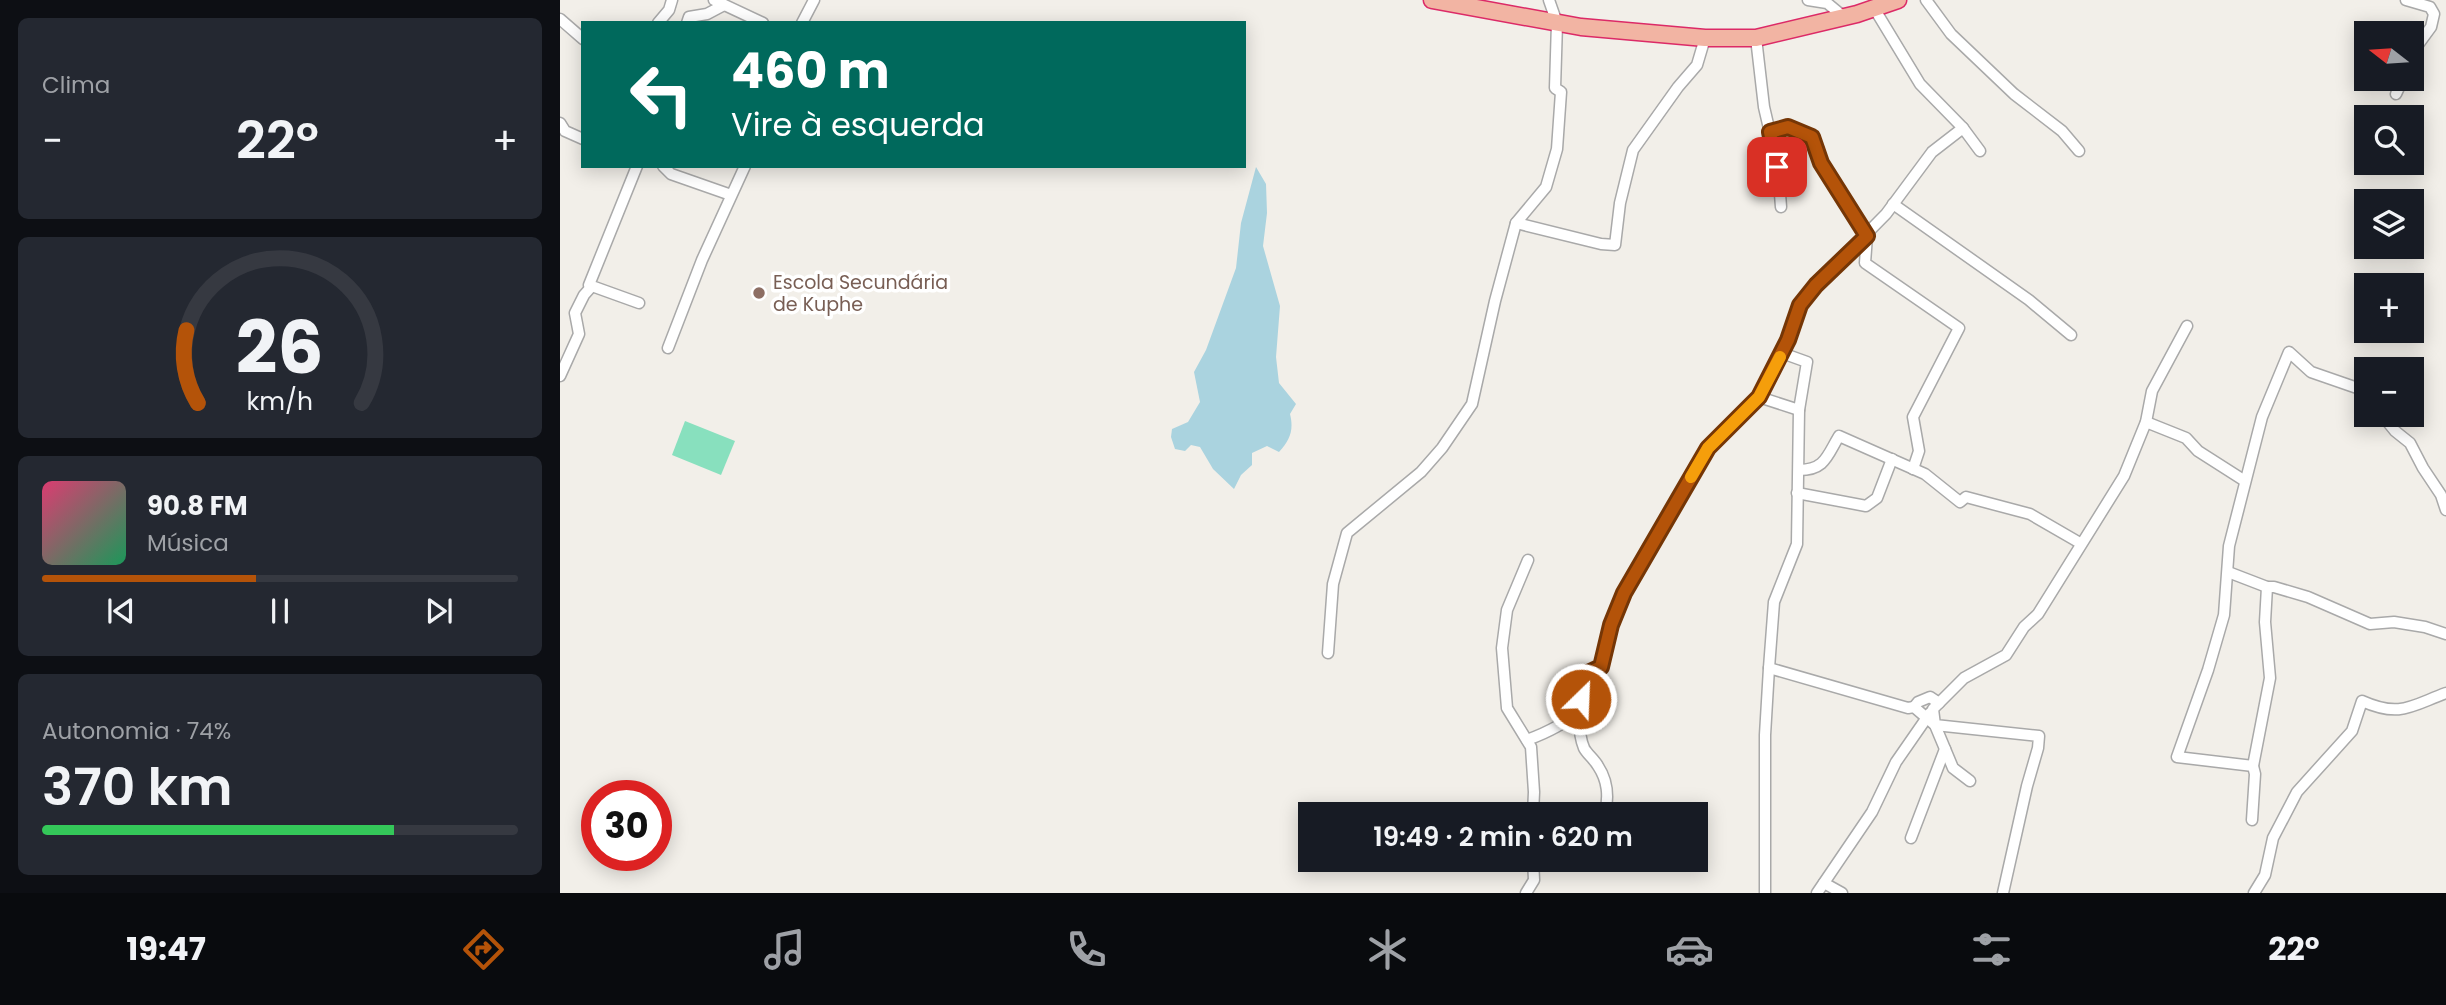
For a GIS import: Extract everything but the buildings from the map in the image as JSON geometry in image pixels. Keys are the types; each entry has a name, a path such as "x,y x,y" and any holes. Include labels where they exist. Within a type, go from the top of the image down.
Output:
{"highway":[{"path":"1432,0 1558,23 1650,35 1705,38 1756,38 1844,17 1898,0"}],"street":[{"path":"661,21 669,10 672,0"},
{"path":"803,21 814,0"},
{"path":"1328,653 1333,584 1347,533 1421,472 1442,448 1472,404 1516,223 1546,187 1558,149 1561,92 1555,88 1558,23 1549,0"},
{"path":"1808,0 1828,3 1844,17"},
{"path":"1926,0 1951,34 2014,94 2062,131 2079,151"},
{"path":"2406,0 2430,7 2434,14 2431,27 2424,37"},
{"path":"688,21 689,17 707,14 719,2 759,21"},
{"path":"1874,8 1920,84 1964,128 1980,151"},
{"path":"560,19 581,37"},
{"path":"1516,223 1615,245 1620,203 1633,150 1697,65 1705,38"},
{"path":"1756,38 1764,107 1777,167 1781,207"},
{"path":"1770,132 1788,127 1812,137 1821,163 1867,236 1865,263 1959,328 1913,417 1919,451 1913,468"},
{"path":"1608,802 1606,784 1598,766 1584,748 1580,710 1584,675 1601,667 1619,603 1708,448 1759,397 1782,352 1800,305 1816,285 1867,236 1932,152 1964,128"},
{"path":"562,129 581,138"},
{"path":"636,168 589,285 639,303"},
{"path":"665,168 671,173 731,195"},
{"path":"668,348 702,260 744,168"},
{"path":"1893,204 2018,293 2071,335"},
{"path":"560,376 579,334 575,313 592,286"},
{"path":"1817,893 1872,812 1896,762 1934,714 1964,678 2006,655 2024,626 2038,614 2124,476 2146,422 2152,391 2187,326"},
{"path":"1765,893 1765,735 1774,602 1797,544 1799,410 1807,362 1782,352"},
{"path":"2253,766 2177,757 2224,615 2229,546 2262,417 2289,352 2311,372 2354,387"},
{"path":"1759,397 1799,410"},
{"path":"2146,422 2186,438 2198,451 2245,481"},
{"path":"2392,427 2410,443 2441,495 2446,510"},
{"path":"1799,470 1813,470 1823,463 1839,436 1925,474 1960,502 1966,498 2030,514 2080,543"},
{"path":"1797,493 1866,506 1877,498 1892,459"},
{"path":"1528,560 1507,610 1502,648 1507,708 1531,747 1532,802"},
{"path":"2228,572 2267,587 2308,597 2370,624 2395,622 2425,626 2446,634"},
{"path":"2252,820 2255,774 2253,766 2270,678 2265,622 2267,587"},
{"path":"1769,668 1908,708 1914,707 1934,714 2039,736 2039,748 2027,786 2003,893"},
{"path":"2254,893 2265,875 2273,838 2297,792 2352,732 2362,701 2383,710 2411,708 2446,692"},
{"path":"1914,707 1918,702 1930,697 1953,768 1970,781"},
{"path":"1527,740 1561,724 1580,710"},
{"path":"1911,838 1945,749"},
{"path":"1527,893 1534,880 1534,872"},
{"path":"1824,883 1842,893"}],"green space":[{"path":"685,421 735,441 721,475 672,455"}],"water":[{"path":"1256,167 1266,184 1267,213 1263,246 1280,306 1276,357 1279,383 1296,404 1290,414 1292,425 1283,448 1279,452 1267,446 1252,453 1252,465 1241,475 1234,489 1213,469 1200,447 1191,445 1185,451 1175,449 1171,437 1172,429 1188,422 1200,402 1194,372 1206,350 1236,268 1241,223"}],"slow traffic":[{"path":"1691,477 1708,448 1759,397 1780,357"}],"place":[{"name":"Escola Secundária de Kuphe","path":"759,293"}],"route":[{"path":"1581,699 1584,675 1601,667 1611,625 1624,593 1708,448 1759,397 1788,340 1800,305 1816,285 1867,236 1821,163 1812,137 1788,127 1770,132 1777,167"}]}
